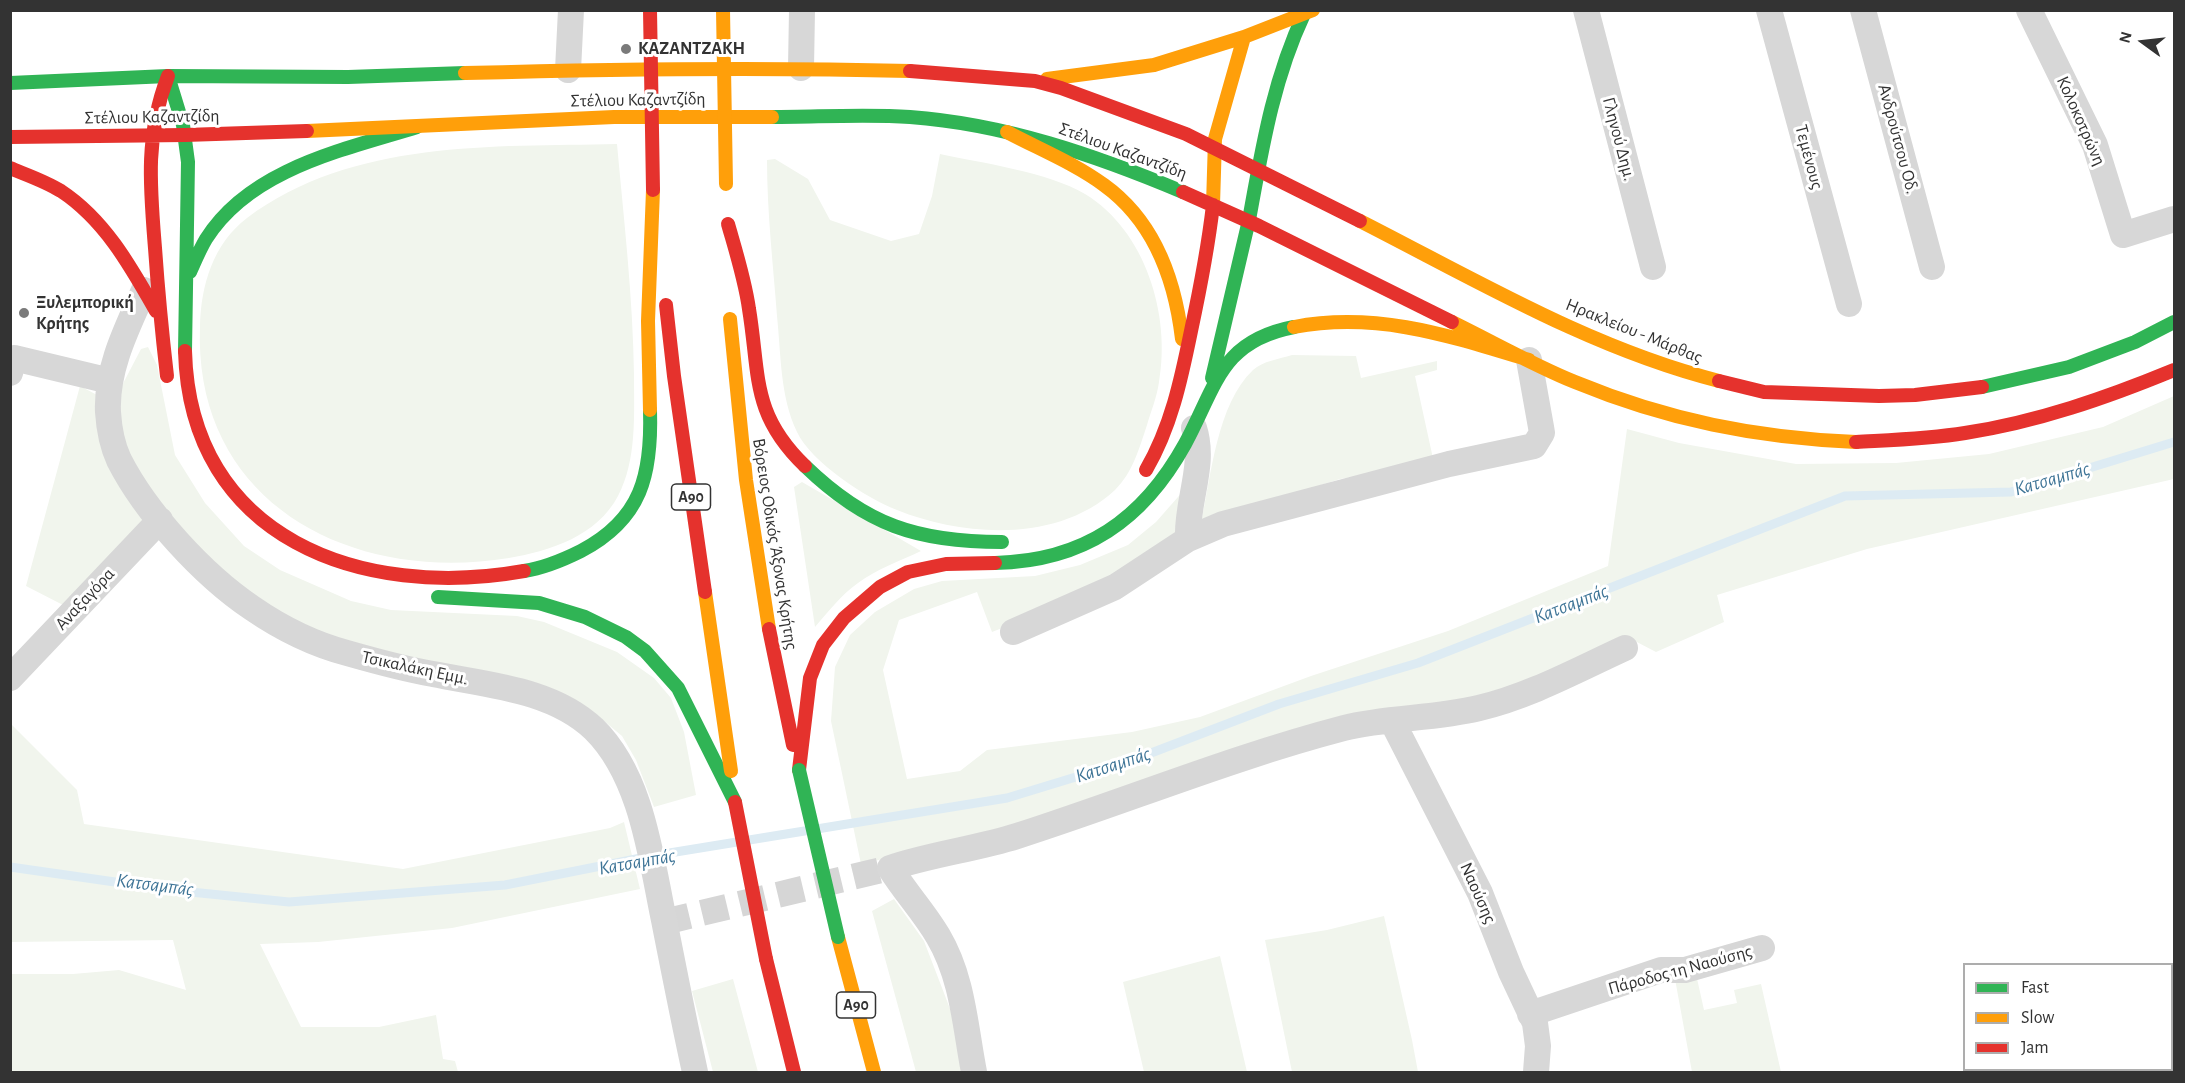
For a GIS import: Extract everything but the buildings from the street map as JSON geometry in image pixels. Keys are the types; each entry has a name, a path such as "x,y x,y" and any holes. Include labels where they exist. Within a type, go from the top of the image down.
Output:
{"main road":[{"name":"Α90","path":"650,10 653,190 674,376 735,802 766,959 794,1072"},
{"path":"723,10 726,189"},
{"path":"1035,81 1154,65 1244,37 1308,12"},
{"path":"1209,394 1249,220 1270,106 1286,50 1308,12"},
{"path":"1136,483 1153,459 1163,438 1183,367 1206,254 1213,205 1214,148 1222,110 1244,37"},
{"name":"Στέλιου Καζαντζίδη","path":"10,83 168,76 348,77 568,70 801,68 914,71 1035,81 1070,91 1186,134 1214,148"},
{"path":"168,76 182,116 189,177 185,368 195,418 212,461 236,495 272,530 320,555 384,571 417,576 464,577 532,570 582,551 615,529 627,517 643,484 651,439 648,339 653,190"},
{"path":"168,76 160,93 150,134 149,177 169,386"},
{"name":"Στέλιου Καζαντζίδη","path":"10,137 185,135 614,117 908,117 974,125 1053,143 1249,220"},
{"path":"185,285 201,243 221,218 243,197 268,181 315,160 417,127"},
{"path":"1007,132 1077,168 1104,185 1133,211 1144,225 1162,256 1176,296 1182,336 1183,367"},
{"name":"Ηρακλείου - Μάρθας","path":"1214,148 1529,307 1607,343 1676,370 1764,392 1879,396 1975,389 2069,368 2135,342 2175,322"},
{"path":"10,168 42,180 87,210 121,253 161,321"},
{"path":"729,273 728,219 749,305 763,403 773,429 791,453 848,503 889,526 949,539 984,542 1019,541"},
{"path":"1249,220 1529,360 1590,388 1706,424 1750,433 1791,438 1867,441 1938,436 2059,413 2104,399 2175,370"},
{"name":"Βόρειος Οδικός Άξονας Κρήτης","path":"730,309 743,468 773,658 838,937 874,1072"},
{"path":"799,770 804,745 806,700 811,672 830,633 855,607 880,587 916,569 937,564 1020,561 1070,551 1117,526 1146,501 1169,471 1194,428 1209,394 1228,363 1249,343 1281,330 1324,321 1363,319 1400,324 1529,360"},
{"path":"420,597 529,602 585,617 626,637 645,651 665,671 688,706 735,802"}],"street":[{"path":"568,70 571,10"},
{"path":"801,68 802,10"},
{"name":"Γληνού Δημ.","path":"1586,10 1653,267"},
{"name":"Τεμένους","path":"1769,10 1849,304"},
{"name":"Ανδρούτσου Οδ.","path":"1863,10 1932,267"},
{"name":"Κολοκοτρώνη","path":"2029,10 2095,145 2123,235 2175,219"},
{"name":"Τσικαλάκη Εμμ.","path":"144,290 121,345 110,381 108,413 112,441 119,460 160,520 208,572 235,596 273,622 308,639 345,653 405,669 517,690 568,711 593,729 614,754 641,816 695,1072"},
{"path":"10,373 14,358 110,381"},
{"path":"1013,632 1115,587 1188,539 1234,521 1449,464 1534,446 1542,433 1529,360"},
{"path":"1188,539 1189,513 1199,456 1194,428"},
{"name":"Αναξαγόρα","path":"10,678 160,520"},
{"path":"974,1072 964,1009 953,967 938,936 890,868 1016,836 1229,763 1339,730 1451,714 1497,703 1551,682 1625,648"},
{"name":"Ναούσης","path":"1392,721 1480,893 1530,1014 1538,1035 1536,1072"},
{"name":"Πάροδος 1η Ναούσης","path":"1530,1014 1661,970 1685,970 1762,948"}],"shaded area":[{"path":"617,144 632,317 634,421 629,468 618,496 598,522 556,546 509,558 450,563 393,558 340,543 293,518 253,484 223,441 205,388 200,326 203,295 211,266 225,240 235,228 288,192 332,174 378,161 425,152 473,148"},
{"path":"940,154 1034,174 1070,186 1085,194 1106,210 1124,230 1138,252 1149,277 1157,303 1162,356 1157,393 1141,443 1131,468 1115,490 1092,507 1066,519 1039,527 980,530 951,526 897,510 855,488 827,467 804,443 791,419 784,390 781,360 769,218 767,160 775,159 808,179 830,220 891,241 919,234 932,196"},
{"path":"148,347 157,365 175,455 205,503 244,546 280,570 351,601 391,610 517,616 544,622 617,652 654,678 671,698 684,732 696,795 654,807 636,760 622,736 598,716 555,692 347,642 307,626 269,607 193,546 139,479 116,427 117,395 141,349"},
{"path":"1292,355 1356,356 1361,378 1437,361 1437,370 1415,376 1434,463 1340,479 1201,523 1217,442 1231,402 1241,384 1253,370 1266,362"},
{"path":"80,386 99,396 145,519 63,605 26,586"},
{"path":"2174,396 2174,479 1867,549 1717,595 1724,622 1656,652 1633,640 1533,684 999,833 861,864 831,721 835,667 850,635 875,612 914,589 942,581 1035,576 1080,565 1128,545 1156,522 1185,489 1178,532 1071,601 992,632 977,592 899,620 883,670 907,779 960,771 987,750 1132,732 1200,717 1311,676 1448,631 1608,566 1627,429 1679,443 1796,464 1896,463 1989,454 2103,427"},
{"path":"802,482 921,551 881,569 858,583 840,598 815,627 794,487"},
{"path":"10,723 77,790 84,824 403,869 610,828 624,822 640,889 452,928 318,942 260,944 301,1027 379,1027 436,1015 443,1059 455,1061 458,1072 11,1072 11,974 73,974 119,970 186,990 173,940 11,942"},
{"path":"894,899 924,941 957,1027 968,1072 916,1072 872,911"},
{"path":"1384,916 1418,1072 1292,1072 1265,940 1327,930"},
{"path":"1220,956 1247,1072 1144,1072 1123,982"},
{"path":"1696,974 1704,1010 1737,1003 1734,990 1761,984 1781,1072 1692,1072 1675,979"},
{"path":"733,979 758,1072 713,1072 692,991"}],"waterway":[{"name":"Κατσαμπάς","path":"10,867 171,890 289,902 505,885 651,856 1007,798 1138,758 1279,704 1418,663 1845,496 2011,492 2174,442"}],"tunnel":[{"path":"664,922 890,868"}],"traffic: fast":[{"path":"1249,220 1276,89 1304,14"},
{"path":"10,83 168,76 348,77 465,73"},
{"path":"168,76 183,125 188,162 185,351"},
{"path":"772,117 893,116 980,126 1083,154 1183,192"},
{"path":"190,272 206,239 225,215 247,195 300,165 417,127"},
{"path":"1212,378 1249,220"},
{"path":"1982,387 2069,367 2135,342 2174,322"},
{"path":"995,563 1027,560 1083,545 1130,515 1168,471 1185,444 1223,369 1235,355 1250,343 1269,334 1294,327"},
{"path":"524,571 539,568 581,551 602,538 630,509 639,492 649,455 650,410"},
{"path":"805,466 850,503 894,526 918,534 944,538 1002,542"},
{"path":"438,597 539,603 585,617 626,637 645,651 678,688 735,802"},
{"path":"799,770 838,937"}],"traffic: slow":[{"path":"723,10 726,184"},
{"path":"1213,205 1215,139 1244,37 1313,10"},
{"path":"1047,79 1154,65 1244,37"},
{"path":"465,73 688,69 910,71"},
{"path":"307,131 614,117 772,117"},
{"path":"1007,132 1093,177 1121,199 1136,216 1149,234 1167,273 1174,295 1182,339"},
{"path":"650,410 648,321 653,190"},
{"path":"1360,221 1580,332 1626,351 1719,381"},
{"path":"730,319 746,480 769,629"},
{"path":"1294,327 1355,322 1413,328 1471,342 1529,360"},
{"path":"1452,322 1559,375 1644,407 1678,417 1748,431 1856,442"},
{"path":"705,592 731,771"},
{"path":"838,937 874,1072"}],"traffic: jam":[{"path":"650,10 653,190"},
{"path":"910,71 1035,81 1061,88 1186,134 1360,221"},
{"path":"167,376 157,280 151,161 156,119 168,76"},
{"path":"10,137 307,131"},
{"path":"10,168 61,191 91,216 127,261 156,311"},
{"path":"1183,192 1259,226 1452,322"},
{"path":"1146,470 1169,420 1179,385 1201,284 1213,205"},
{"path":"728,224 745,287 757,374 766,411 775,429 805,466"},
{"path":"666,305 705,592"},
{"path":"185,351 194,416 217,469 252,511 296,542 347,564 403,575 463,578 524,571"},
{"path":"1856,442 1951,435 1992,428 2045,416 2174,370"},
{"path":"1719,381 1764,392 1879,396 1915,395 1982,387"},
{"path":"799,770 810,678 823,645 844,618 880,587 908,572 946,564 995,563"},
{"path":"769,629 793,745"},
{"path":"735,802 766,959"},
{"path":"766,959 794,1072"}],"place":[{"name":"ΚΑΖΑΝΤΖΑΚΗ","path":"626,49"},
{"name":"Ξυλεμπορική Κρήτης","path":"24,313"}]}
